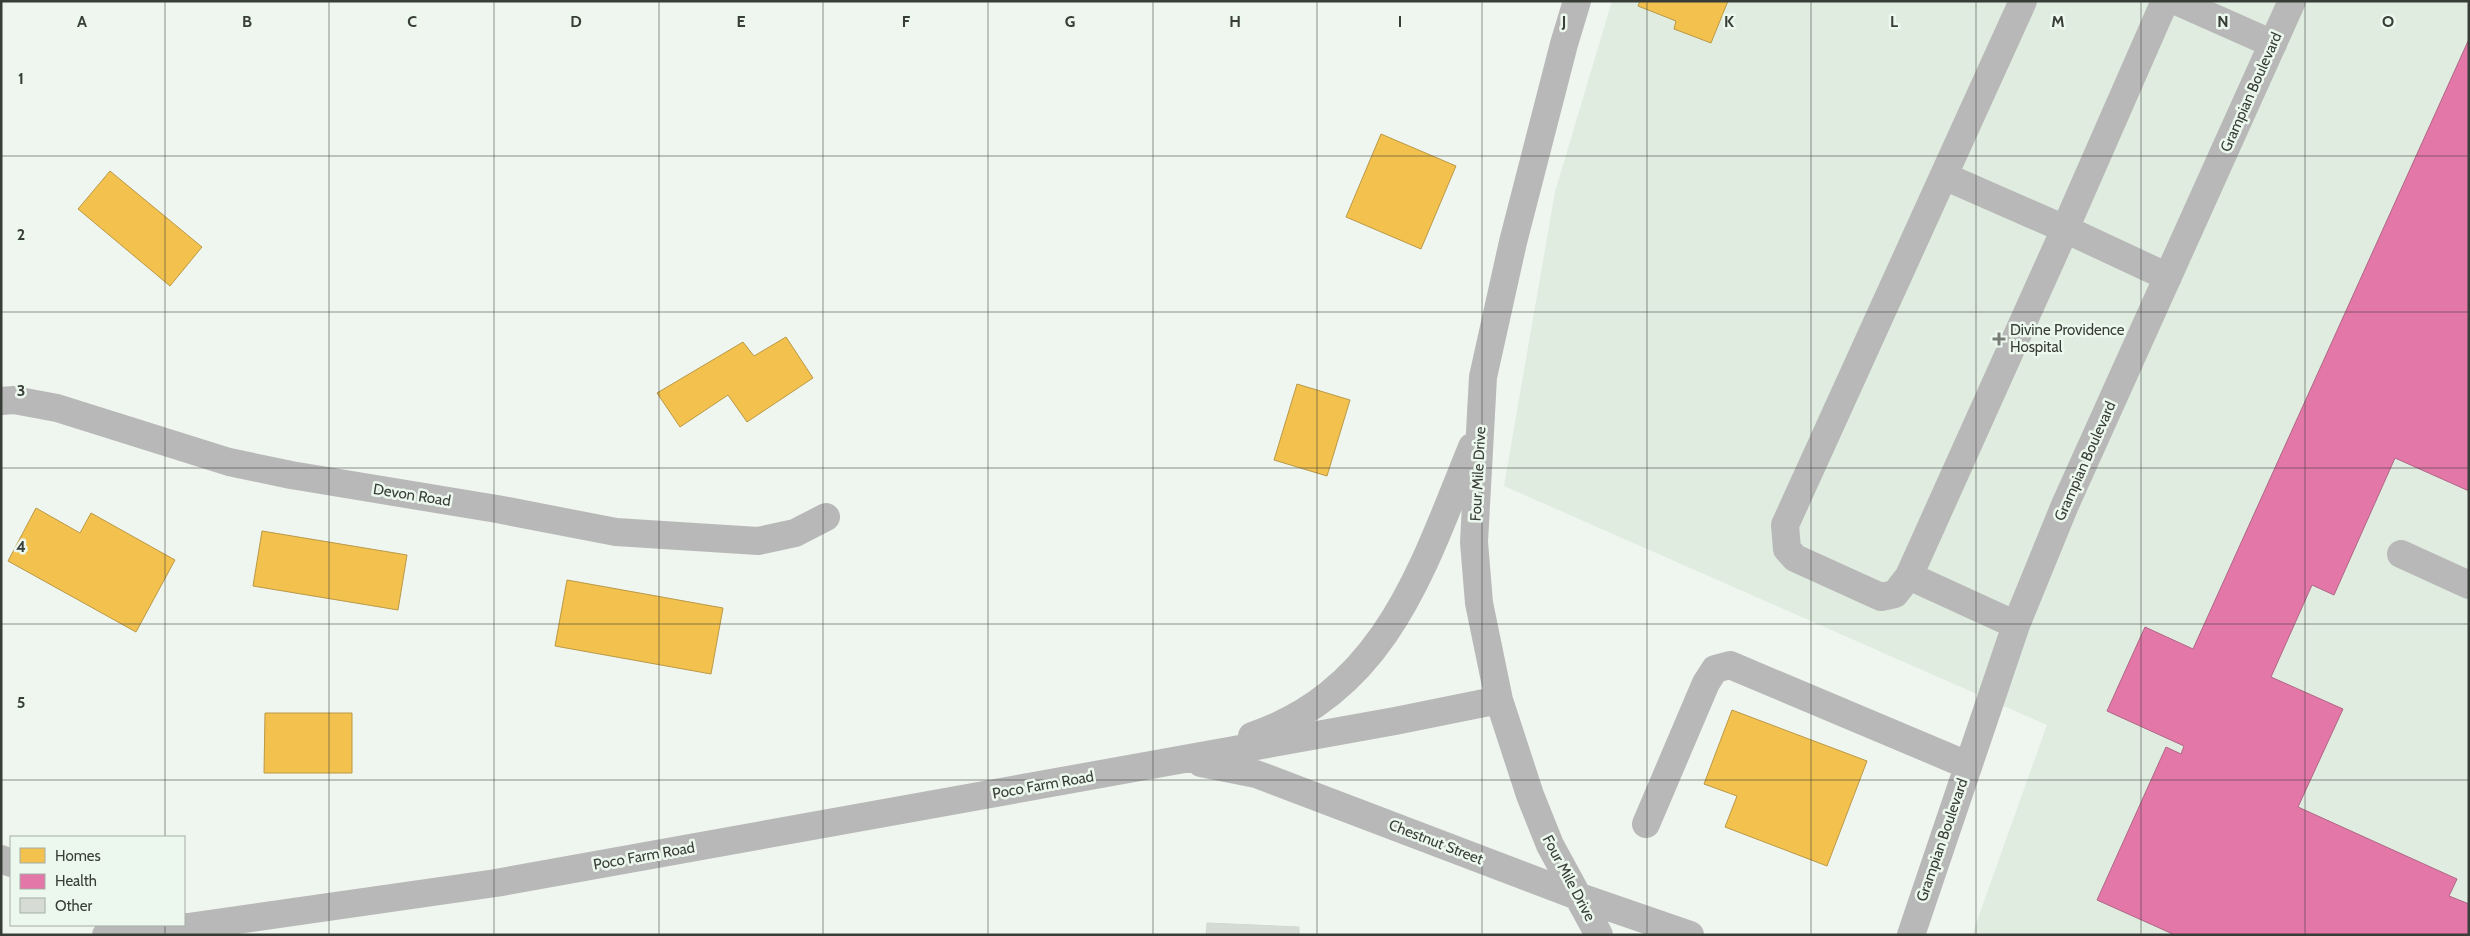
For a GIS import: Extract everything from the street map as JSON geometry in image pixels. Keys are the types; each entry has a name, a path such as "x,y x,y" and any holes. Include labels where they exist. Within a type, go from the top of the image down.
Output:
{"street":[{"name":"Four Mile Drive","path":"1577,1 1564,44 1513,242 1483,377 1474,542 1479,603 1499,700 1530,795 1550,845 1599,935"},
{"path":"2023,1 1785,525 1787,549 1795,558 1880,597 1895,594 1909,576 2166,1"},
{"path":"2176,1 2273,44"},
{"name":"Grampian Boulevard","path":"1910,935 2016,625 2065,505 2292,1"},
{"path":"1944,176 2168,276"},
{"name":"Devon Road","path":"1,401 14,400 57,408 229,462 291,475 497,509 616,532 758,541 795,533 826,517"},
{"path":"1180,760 1276,728 1321,701 1354,672 1386,633 1413,589 1480,428"},
{"path":"2401,554 2469,585"},
{"path":"1909,576 2016,625"},
{"path":"1646,824 1706,683 1715,670 1730,665 1967,765"},
{"path":"1180,760 1499,700"},
{"name":"Chestnut Street","path":"1180,760 1232,768 1256,774 1577,896 1690,935"},
{"name":"Poco Farm Road","path":"185,926 496,882 1180,760"},
{"name":"Poco Farm Road","path":"106,935 184,926"}],"shaded area":[{"name":"Divine Providence Hospital","path":"1612,1 2469,1 2469,935 1972,935 2047,725 1504,486 1555,192"}],"building: Homes":[{"path":"1640,1 1728,1 1711,43 1674,29 1676,21 1638,6"},
{"path":"1381,134 1456,166 1421,249 1346,217"},
{"path":"110,171 202,247 170,286 78,209"},
{"path":"786,337 813,378 747,422 728,395 680,427 657,393 743,342 754,356"},
{"path":"1297,384 1350,400 1327,476 1274,460"},
{"path":"36,508 80,533 91,513 175,560 136,632 8,561"},
{"path":"262,531 407,555 398,610 253,586"},
{"path":"567,580 723,608 711,674 555,646"},
{"path":"1732,710 1867,761 1827,866 1725,827 1737,796 1704,784"},
{"path":"265,713 352,713 352,773 264,773"}],"building: Health":[{"path":"2469,39 2469,491 2395,458 2334,595 2312,585 2271,677 2343,709 2298,807 2457,879 2449,896 2469,904 2469,935 2175,935 2097,900 2166,747 2181,754 2184,746 2107,711 2145,627 2193,649"}],"building: Other":[{"path":"1207,923 1299,927 1299,935 1206,935"}],"place":[{"name":"Divine Providence Hospital","path":"1999,339"}]}
